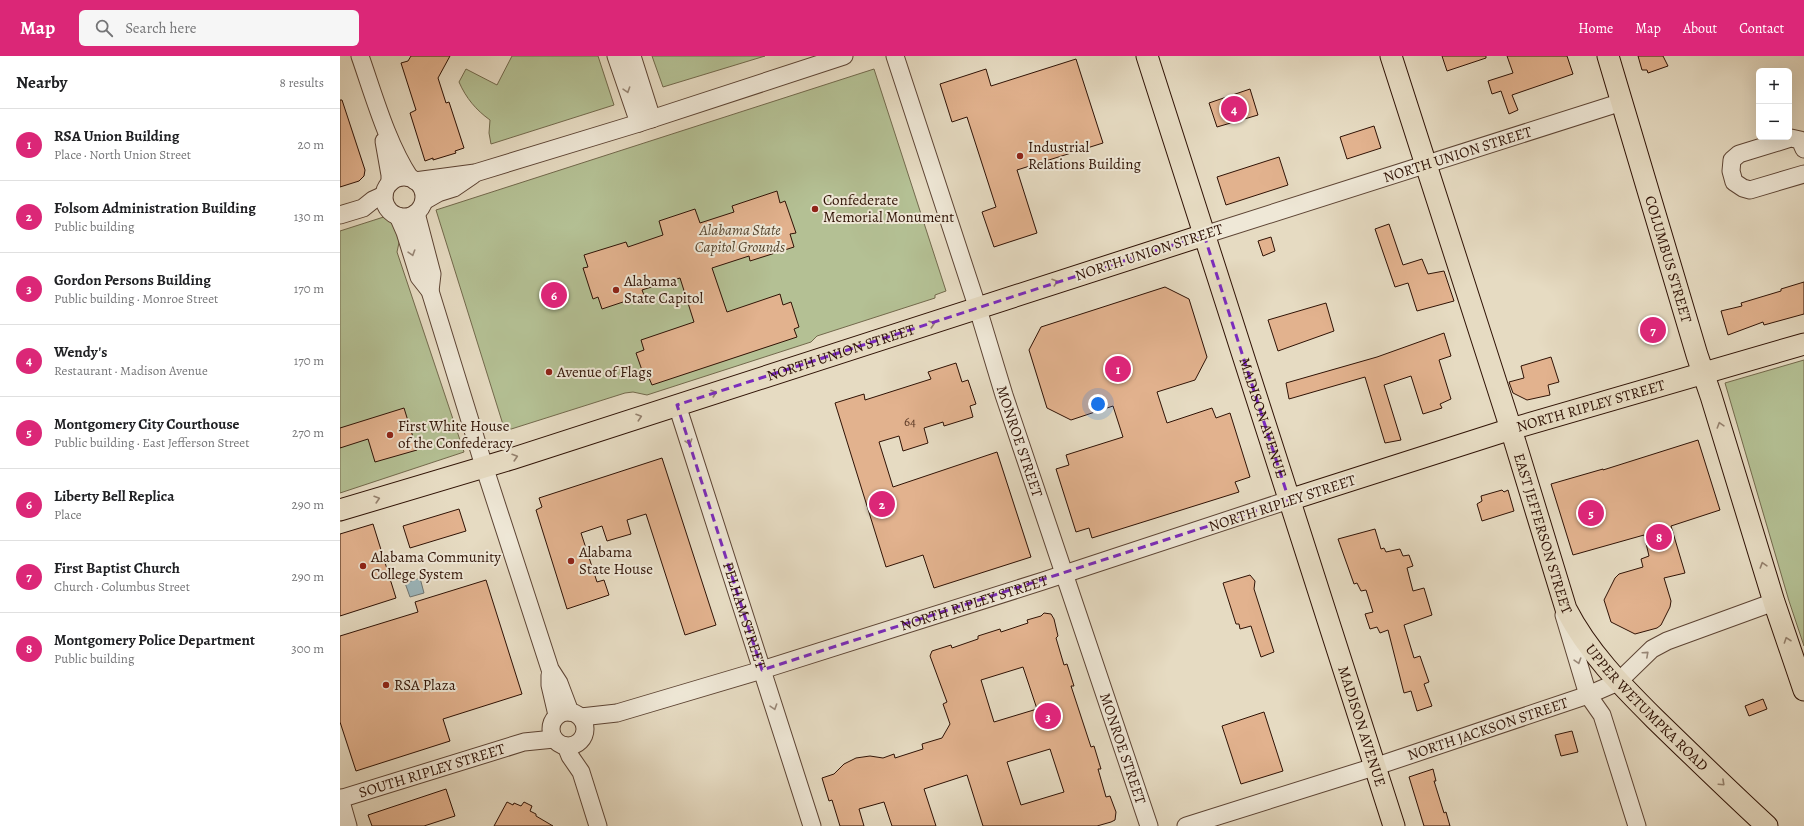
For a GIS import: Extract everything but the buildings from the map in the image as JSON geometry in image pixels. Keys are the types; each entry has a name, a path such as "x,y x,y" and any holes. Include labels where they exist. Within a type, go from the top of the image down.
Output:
{"main road":[{"name":"MADISON AVENUE","path":"1147,56 1394,826"},
{"name":"EAST JEFFERSON STREET","path":"1391,56 1511,429 1553,570"},
{"name":"COLUMBUS STREET","path":"1608,56 1703,373 1774,602"},
{"name":"NORTH UNION STREET","path":"340,510 677,405 978,309 998,300 1204,235"},
{"name":"NORTH RIPLEY STREET","path":"1289,500 1511,429 1804,344"},
{"name":"UPPER WETUMPKA ROAD","path":"1553,570 1566,609 1577,630 1618,682 1683,747 1767,826"},
{"path":"1774,602 1804,690"}],"street":[{"path":"360,56 401,166 412,180 422,188 420,207 432,274 430,291"},
{"path":"616,56 645,121"},
{"path":"632,56 645,121"},
{"path":"390,201 398,178 412,180 475,174 645,121 844,56"},
{"name":"MONROE STREET","path":"895,56 978,309 1004,396 1149,826"},
{"name":"NORTH UNION STREET","path":"1204,235 1622,102"},
{"path":"383,121 385,149 390,175 390,201 405,232 419,277 430,291 484,466 550,669 559,683 568,728 598,826"},
{"path":"1804,149 1800,140 1792,138 1776,142 1739,154 1732,160 1731,171 1734,182 1743,188 1750,190 1804,174"},
{"path":"340,215 363,208 373,200 390,201 406,217 438,193 454,188 475,174"},
{"name":"PELHAM STREET","path":"677,405 812,826"},
{"name":"NORTH RIPLEY STREET","path":"762,670 1289,500"},
{"name":"EAST JEFFERSON STREET","path":"1553,570 1560,603 1588,694 1602,715 1637,826"},
{"name":"NORTH JACKSON STREET","path":"1186,826 1374,767 1588,694 1618,682 1652,649 1667,641 1774,602"},
{"name":"SOUTH RIPLEY STREET","path":"340,798 762,670"},
{"path":"340,798 348,826"}],"highlighted area":[{"path":"1204,235 1289,500 762,670 677,405"}],"green space":[{"path":"512,56 598,56 614,105 491,144 489,133 490,120 472,103 459,82 466,69 497,85"},
{"path":"652,56 765,56 663,87"},
{"name":"Alabama State Capitol Grounds","path":"874,69 946,291 935,295 935,298 817,336 811,342 647,395 633,392 625,393 505,431 436,210"},
{"path":"393,214 400,238 397,252 464,452 340,493 340,231"},
{"path":"1804,360 1804,646 1789,601 1725,383"}],"water":[{"path":"420,578 424,593 410,597 405,583"}],"place":[{"name":"Wendy's","path":"1234,109"},
{"name":"Industrial Relations Building","path":"1020,156"},
{"name":"Confederate Memorial Monument","path":"815,209"},
{"name":"Alabama State Capitol","path":"616,290"},
{"name":"Liberty Bell Replica","path":"554,295"},
{"name":"First Baptist Church","path":"1653,330"},
{"name":"RSA Union Building","path":"1118,369"},
{"name":"Avenue of Flags","path":"549,372"},
{"name":"First White House of the Confederacy","path":"390,435"},
{"name":"Folsom Administration Building","path":"882,504"},
{"name":"Montgomery City Courthouse","path":"1591,513"},
{"name":"Montgomery Police Department","path":"1659,537"},
{"name":"Alabama State House","path":"571,561"},
{"name":"Alabama Community College System","path":"363,566"},
{"name":"RSA Plaza","path":"386,685"},
{"name":"Gordon Persons Building","path":"1048,716"}]}
